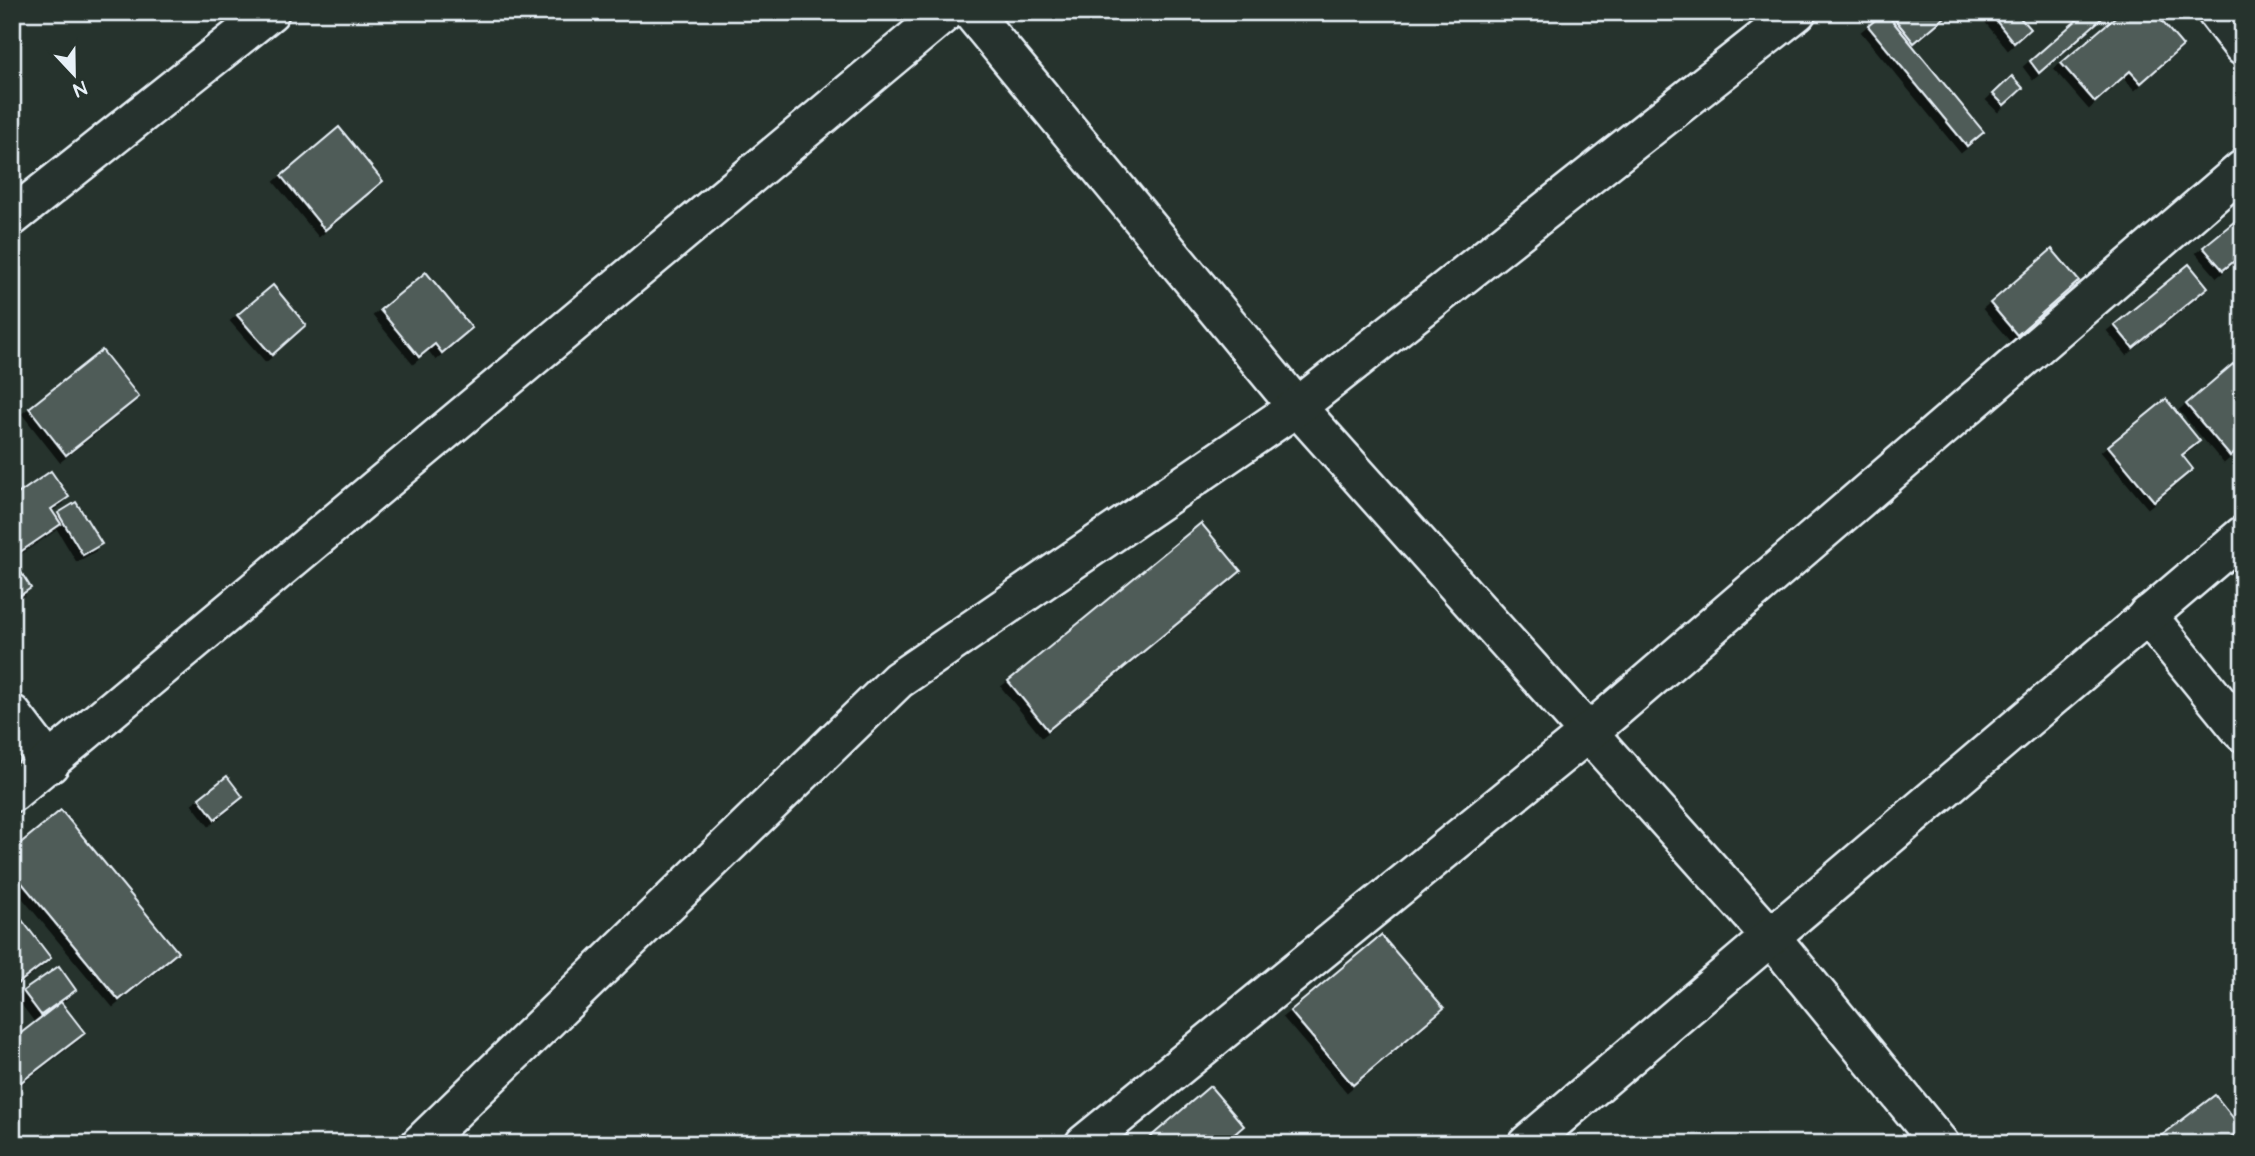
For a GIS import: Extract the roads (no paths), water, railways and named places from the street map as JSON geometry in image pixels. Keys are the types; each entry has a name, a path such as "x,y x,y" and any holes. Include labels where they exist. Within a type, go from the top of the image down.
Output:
{"street":[{"path":"12,217 270,12"},
{"path":"12,793 50,764 946,12"},
{"path":"971,12 1297,407 1772,937 1940,1144"},
{"path":"420,1144 898,680 1297,407 1797,12"},
{"path":"2216,12 2243,47"},
{"path":"1084,1144 1588,733 2243,169"},
{"path":"1527,1144 2243,534"},
{"path":"2147,615 2243,733"},
{"path":"12,714 50,764"}]}
